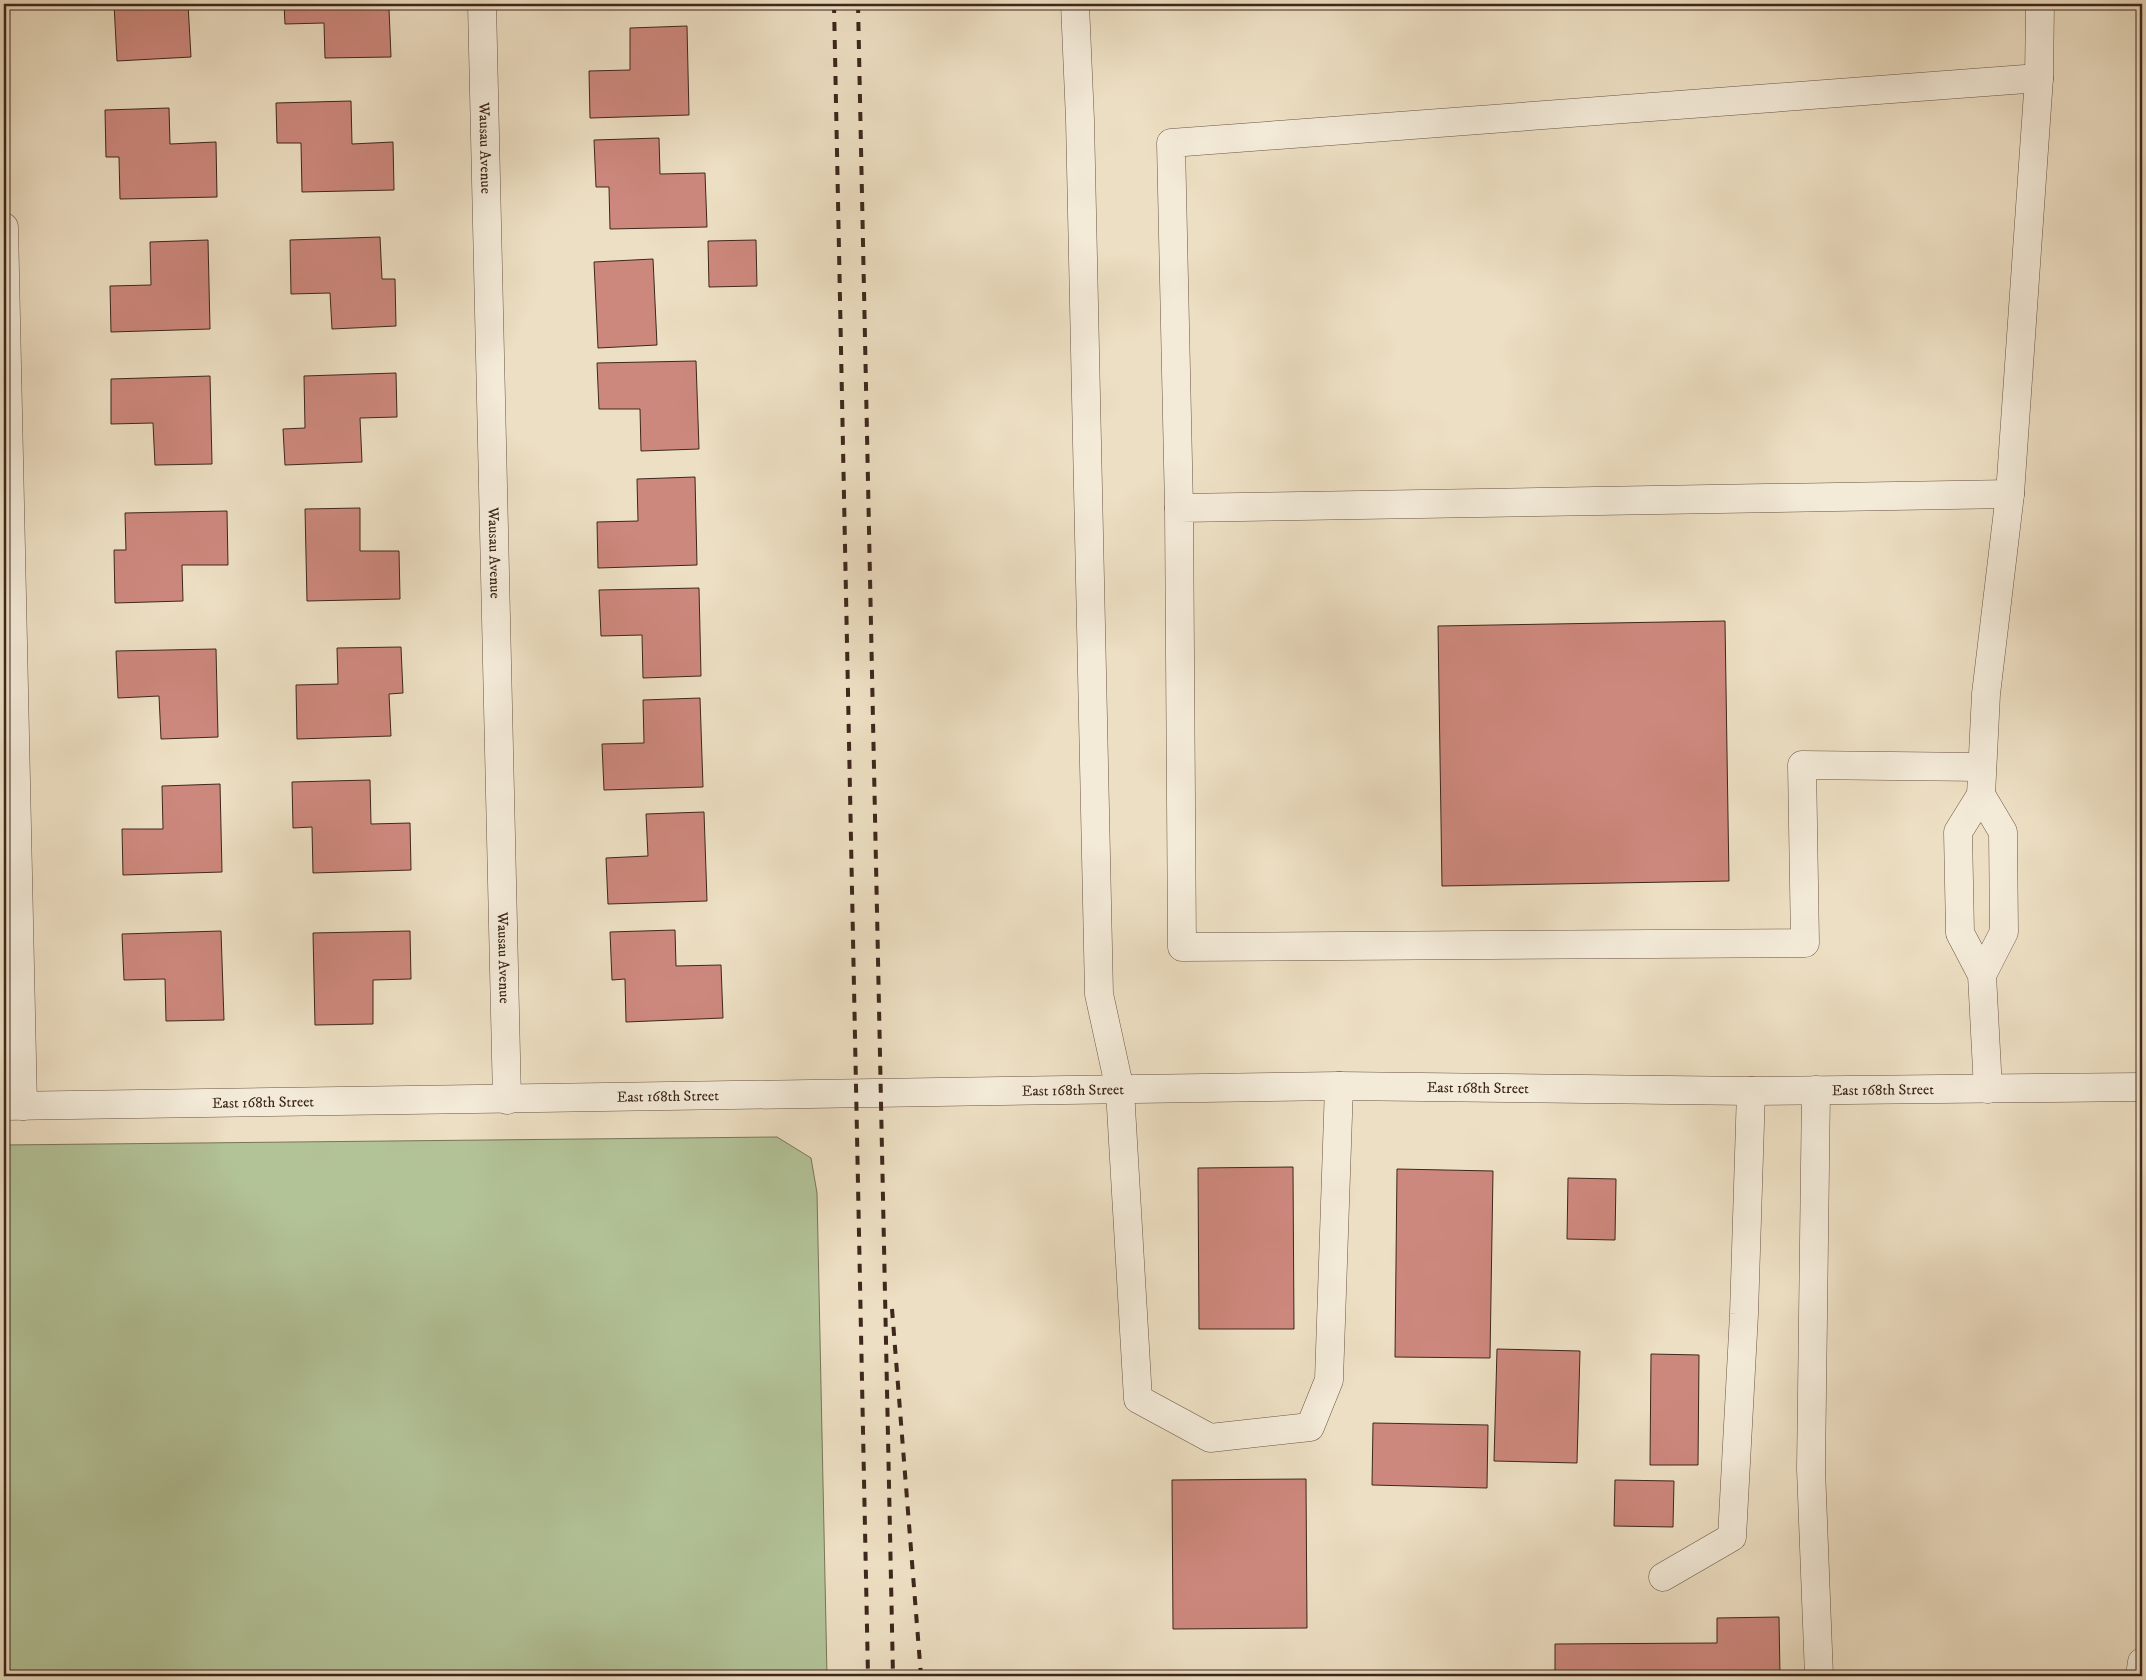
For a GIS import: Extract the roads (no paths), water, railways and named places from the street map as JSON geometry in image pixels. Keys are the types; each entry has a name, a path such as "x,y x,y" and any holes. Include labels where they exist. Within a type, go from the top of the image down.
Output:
{"street":[{"name":"Wausau Avenue","path":"482,4 507,1100"},
{"path":"1075,4 1081,140 1099,994 1120,1090 1138,1399 1210,1438 1310,1426 1329,1380 1339,1086"},
{"path":"1988,1089 1982,975 1960,933 1958,832 1981,795 1986,694 2010,494 2039,78 2040,4"},
{"path":"1982,767 1802,765 1805,942 1182,947 1179,508 1171,143 2039,78"},
{"path":"4,227 13,1106"},
{"path":"1179,508 2010,494"},
{"path":"1981,795 2003,832 2004,923 2004,932 1982,975"},
{"name":"East 168th Street","path":"13,1106 1339,1086 1751,1091 2142,1087"},
{"path":"1816,1090 1810,1469 1819,1676"},
{"path":"1663,1576 1732,1537 1744,1314 1751,1091"},
{"path":"2140,1676 2142,1662"}],"railway":[{"path":"834,4 868,1676"},
{"path":"858,4 893,1676"},
{"path":"892,1309 921,1676"}]}
